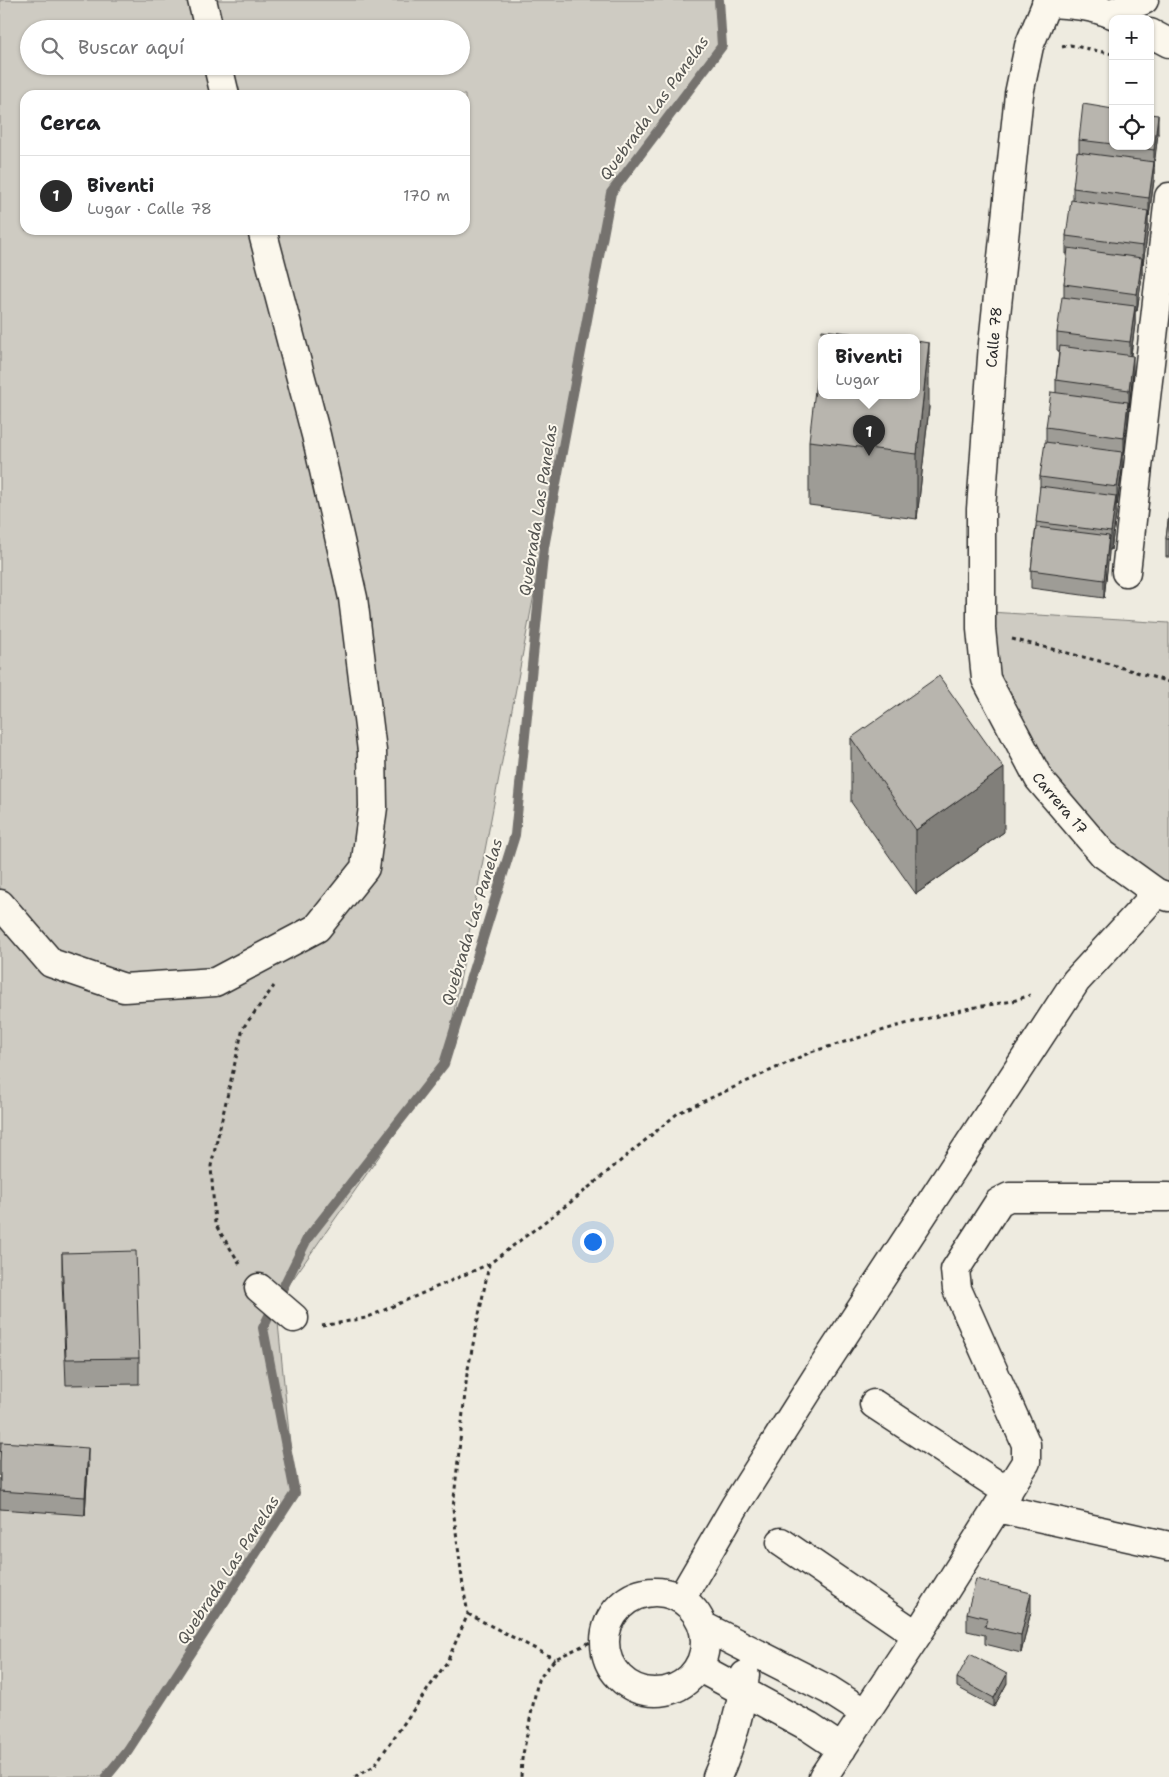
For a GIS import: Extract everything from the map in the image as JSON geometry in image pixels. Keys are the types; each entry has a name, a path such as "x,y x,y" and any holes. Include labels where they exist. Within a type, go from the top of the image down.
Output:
{"street":[{"path":"202,0 207,20"},
{"path":"1120,15 1144,0"},
{"path":"1047,2 1077,4 1115,15"},
{"name":"Calle 78","path":"986,679 981,629 981,509 993,344 1019,94 1028,46 1047,2"},
{"path":"1154,35 1169,43"},
{"path":"220,75 224,90"},
{"path":"1126,572 1169,197"},
{"path":"0,904 51,963 124,988 216,982 317,928 365,868 373,807 372,751 353,598 316,435 263,235"},
{"name":"Carrera 17","path":"986,679 1039,780 1103,854 1163,895"},
{"path":"681,1599 735,1506 823,1367 1076,981 1163,895"},
{"path":"823,1777 917,1635 1026,1462 1026,1444 957,1289 955,1270 999,1202 1009,1197 1169,1197"},
{"path":"258,1288 294,1318"},
{"path":"874,1404 1002,1500 1169,1546"},
{"path":"781,1542 917,1635"},
{"path":"663,1592 681,1599 695,1611 703,1626 706,1647 700,1668 687,1682 669,1692 649,1693 630,1687 615,1673 606,1655 604,1635 611,1617 624,1602 642,1593 663,1592"},
{"path":"703,1626 829,1690 865,1713"},
{"path":"717,1777 727,1753 743,1691 748,1649"},
{"path":"700,1668 809,1727 842,1749"}],"path":[{"path":"1061,48 1070,45 1109,53"},
{"path":"1011,638 1103,662 1169,682"},
{"path":"258,1288 242,1267 215,1224 211,1166 243,1028 278,982"},
{"path":"294,1318 321,1327 366,1318 489,1264 576,1198 678,1113 811,1052 901,1025 970,1008 1013,1001 1031,995"},
{"path":"355,1777 374,1766 447,1662 468,1614 453,1508 467,1374 489,1264"},
{"path":"468,1614 555,1659"},
{"path":"521,1777 522,1759 538,1680 555,1659 604,1635"}],"shaded area":[{"path":"0,0 719,0 722,46 611,193 444,1064 276,1303 295,1493 128,1750 106,1777 0,1777"},
{"path":"989,612 1169,623 1169,886 1108,845 1045,771 999,671"}],"building":[{"path":"1083,104 1109,108 1109,144 1079,140"},
{"path":"1154,114 1158,115 1154,150"},
{"path":"1077,152 1154,162 1149,198 1073,188"},
{"path":"1071,200 1148,211 1143,246 1066,236"},
{"path":"1068,248 1142,258 1137,294 1064,284"},
{"path":"1062,297 1135,306 1130,342 1057,333"},
{"path":"822,330 857,334 822,334"},
{"path":"920,342 929,343 917,454 809,441 818,364 818,399 920,399"},
{"path":"1060,346 1133,356 1129,390 1056,380"},
{"path":"1051,392 1128,402 1124,438 1046,427"},
{"path":"1045,442 1122,452 1117,487 1040,477"},
{"path":"1040,486 1116,496 1111,532 1036,522"},
{"path":"1169,513 1169,539 1166,539"},
{"path":"1036,527 1109,536 1104,580 1031,570"},
{"path":"939,676 1004,768 916,830 851,738"},
{"path":"136,1251 139,1358 66,1359 62,1253"},
{"path":"1,1442 88,1448 85,1497 0,1491"},
{"path":"976,1579 1031,1593 1021,1635 985,1627 987,1618 967,1613"},
{"path":"970,1654 1007,1674 994,1698 957,1678"}],"waterway":[{"name":"Quebrada Las Panelas","path":"106,1777 128,1750 295,1493 263,1328 307,1239 444,1064 515,835 544,547 611,193 722,46 719,0"}],"place":[{"name":"Biventi","path":"869,456"}]}
